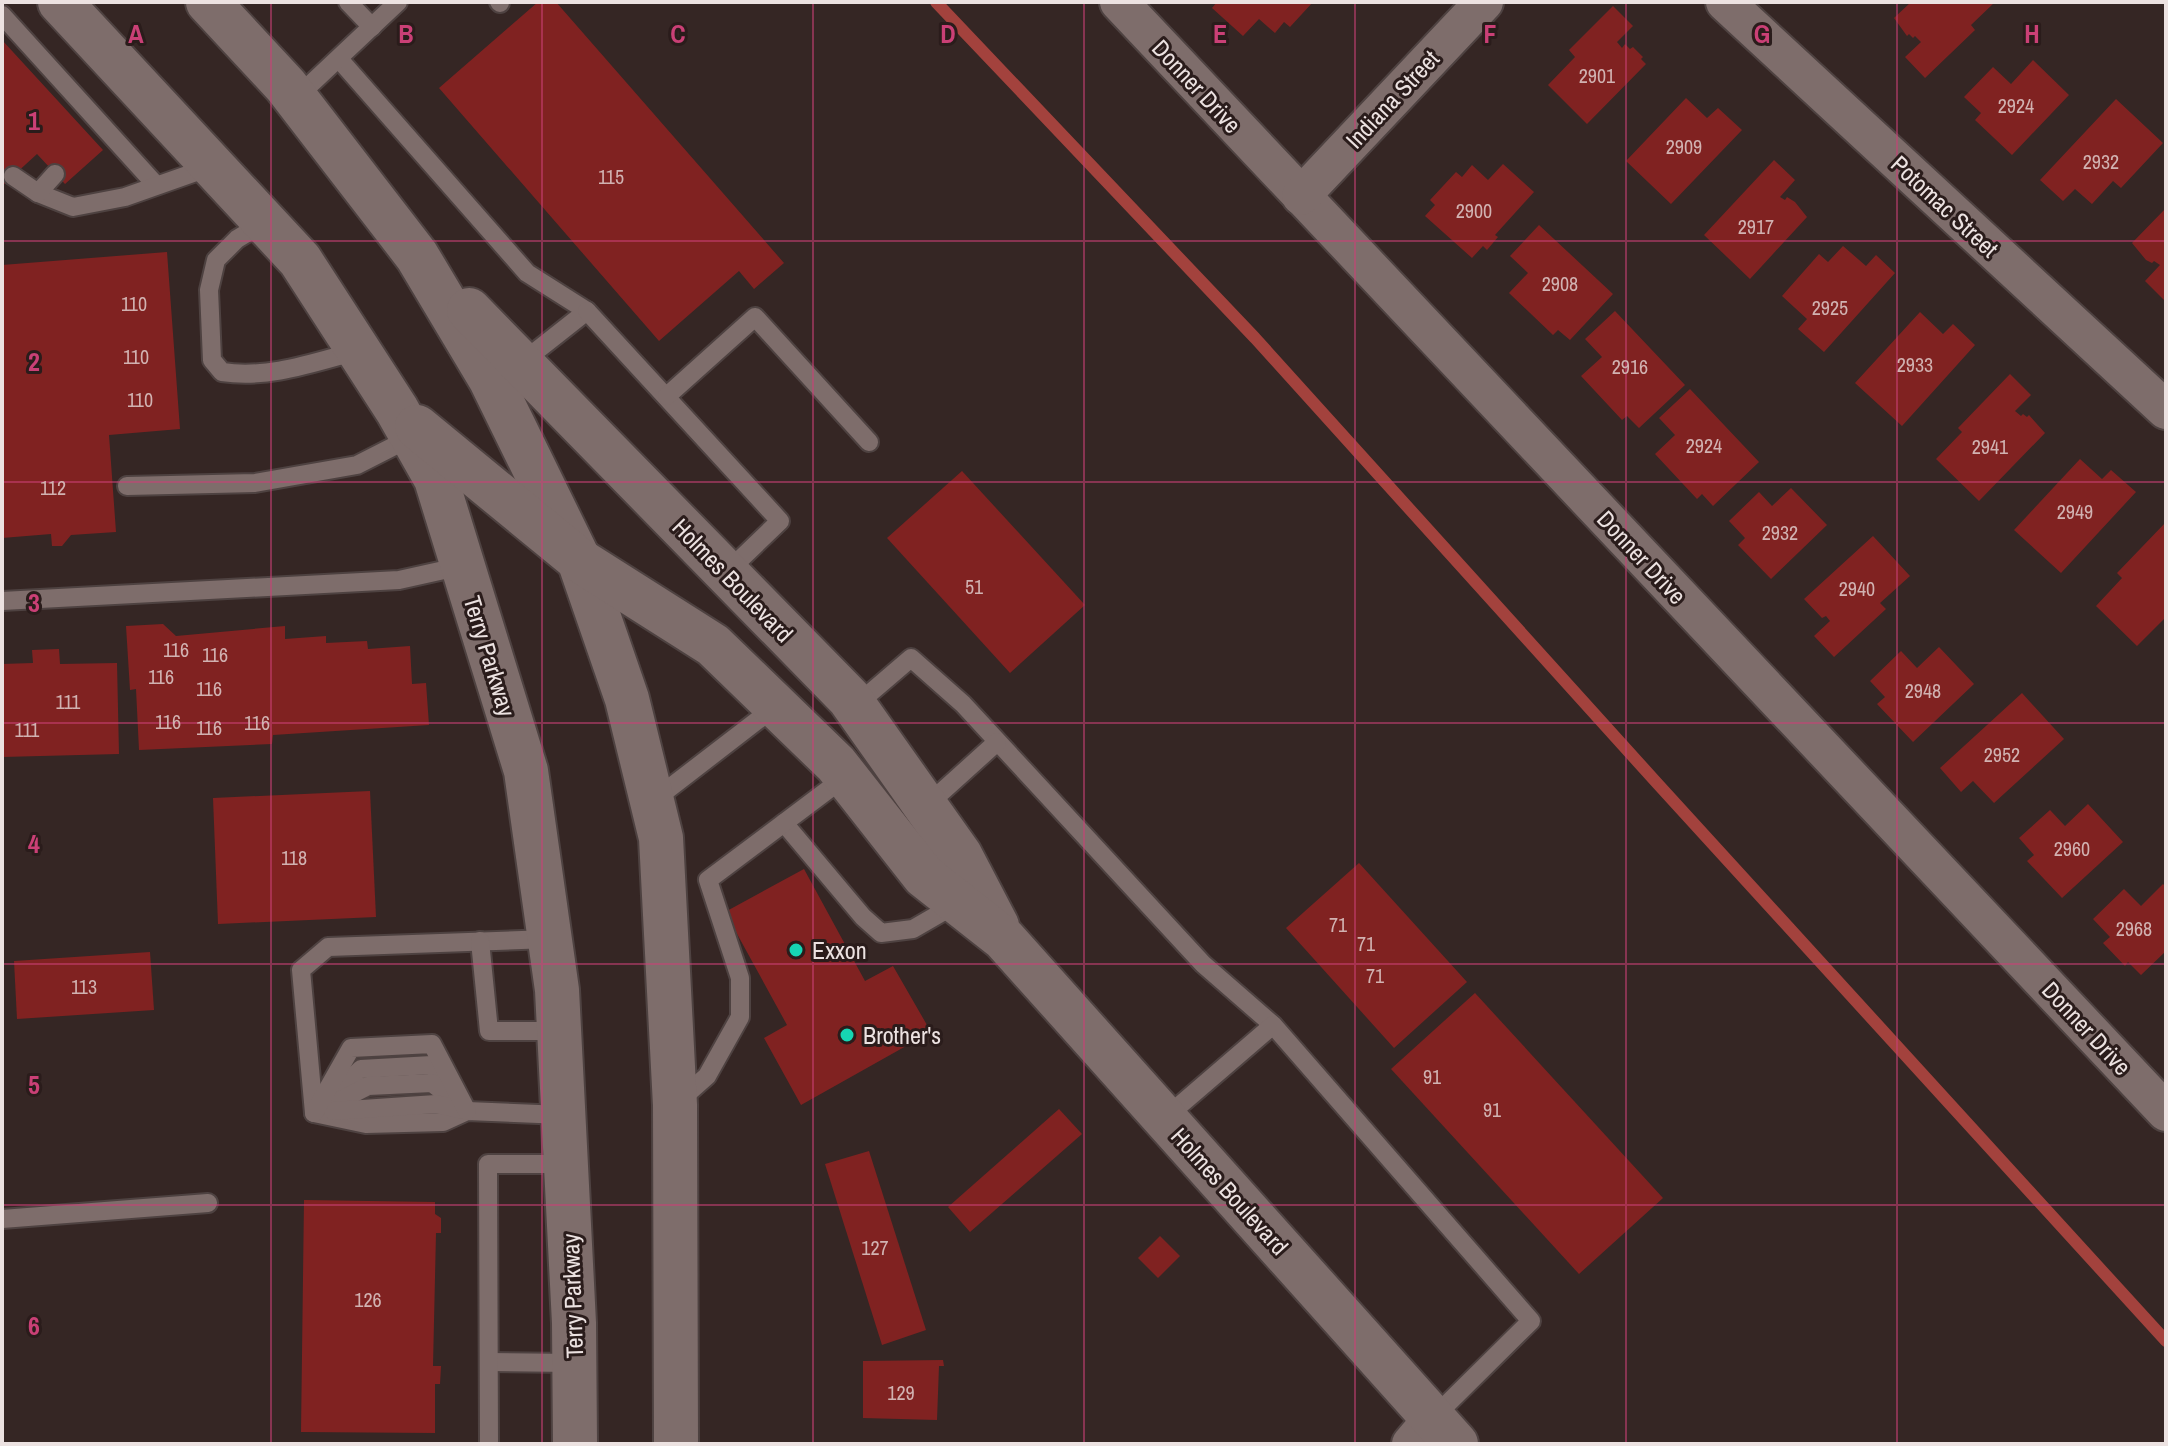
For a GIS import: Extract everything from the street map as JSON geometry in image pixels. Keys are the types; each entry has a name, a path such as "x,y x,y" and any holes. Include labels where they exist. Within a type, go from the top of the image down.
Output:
{"street":[{"name":"Terry Parkway","path":"60,2 300,260 436,479 526,771 559,1031 575,1363 575,1444"},
{"path":"208,2 296,98 417,256 491,380 579,560 627,699 661,838 685,881 675,1105 676,1444"},
{"name":"Donner Drive","path":"1119,2 2166,1112"},
{"name":"Indiana Street","path":"1301,196 1484,2"},
{"name":"Potomac Street","path":"1725,2 2166,410"},
{"name":"Holmes Boulevard","path":"417,256 855,706 960,855 1004,939"},
{"name":"Holmes Boulevard","path":"404,424 579,560 713,645 776,706 845,777 924,876 1004,939 1165,1118 1433,1435"}],"lane":[{"path":"348,2 372,27"},
{"path":"296,98 398,2"},
{"path":"2,15 15,42 98,134 156,185"},
{"path":"339,59 527,273 587,311 780,521 726,573"},
{"path":"13,176 38,193 73,207 125,197 213,166"},
{"path":"38,193 55,174"},
{"path":"265,221 237,239 216,260 209,290 212,360 222,372 254,374 280,372 357,351"},
{"path":"521,363 587,311"},
{"path":"667,396 755,317 869,442"},
{"path":"127,486 270,480 357,465 404,424"},
{"path":"2,601 399,580 462,566"},
{"path":"855,706 911,658 963,704 1203,964 1273,1025 1531,1321 1433,1435"},
{"path":"652,802 776,706"},
{"path":"925,807 997,742"},
{"path":"675,1105 707,1076 740,1017 740,978 685,881 784,823 845,777"},
{"path":"784,823 863,917 881,933 913,929 958,903"},
{"path":"314,1113 301,970 328,947 549,939"},
{"path":"480,941 489,1031 559,1031"},
{"path":"1165,1118 1273,1025"},
{"path":"314,1113 351,1048 432,1044 467,1111"},
{"path":"314,1113 368,1086 432,1083 467,1111"},
{"path":"314,1113 366,1124 443,1122 467,1111 563,1115"},
{"path":"489,1444 488,1164 566,1164"},
{"path":"2,1219 208,1203"},
{"path":"489,1362 575,1363"}],"building":[{"path":"538,2 556,2 784,263 754,289 739,271 659,341 439,88"},
{"path":"1217,2 1313,2 1290,27 1284,22 1275,33 1259,19 1243,36 1212,8"},
{"path":"1911,2 1995,2 1971,25 1975,30 1925,78 1905,57 1921,42 1915,36 1907,36 1894,18"},
{"path":"1613,6 1633,26 1617,42 1622,48 1625,44 1630,49 1633,47 1646,64 1587,124 1548,85 1575,57 1569,50"},
{"path":"2,40 103,150 65,184 37,154 2,186"},
{"path":"2033,60 2069,95 2012,155 1975,120 1981,113 1964,97 1993,67 2011,84"},
{"path":"1686,98 1707,118 1718,108 1742,130 1671,204 1626,161"},
{"path":"2116,99 2163,143 2121,188 2113,181 2092,204 2075,189 2063,201 2040,180"},
{"path":"1774,160 1795,180 1780,197 1795,202 1807,217 1750,279 1704,235"},
{"path":"1503,164 1534,192 1495,235 1498,237 1487,250 1483,246 1472,258 1425,216 1435,205 1430,200 1456,172 1462,177 1472,165 1488,180"},
{"path":"2166,208 2166,302 2145,281 2160,265 2146,260 2132,243"},
{"path":"1539,225 1613,294 1570,340 1558,330 1553,335 1509,293 1528,273 1510,256"},
{"path":"1843,246 1866,266 1876,255 1895,273 1824,352 1798,329 1807,319 1782,296 1819,254 1828,262"},
{"path":"167,252 180,429 109,435 116,532 71,535 62,546 52,546 51,534 2,538 2,265"},
{"path":"1615,311 1685,385 1639,428 1627,416 1622,420 1581,376 1602,357 1585,339"},
{"path":"1920,312 1943,334 1953,324 1975,345 1902,426 1855,383"},
{"path":"2010,374 2031,395 2015,411 2021,416 2029,415 2045,433 1979,501 1936,459 1962,432 1958,428"},
{"path":"1690,389 1759,462 1713,506 1702,494 1697,499 1655,454 1675,435 1659,418"},
{"path":"2080,459 2102,479 2111,470 2136,492 2061,573 2014,530"},
{"path":"962,471 1085,605 1010,673 887,538"},
{"path":"1791,488 1827,525 1771,579 1738,545 1745,538 1729,521 1759,492 1772,506"},
{"path":"2166,522 2166,617 2137,646 2096,606 2122,578 2117,573"},
{"path":"1873,536 1910,576 1880,603 1886,609 1834,657 1814,636 1830,621 1826,616 1822,618 1804,599"},
{"path":"163,624 176,636 285,626 285,639 326,636 326,643 367,641 368,649 410,646 412,684 426,683 429,725 273,735 272,744 139,750 136,689 130,690 126,626"},
{"path":"1939,647 1974,684 1913,742 1877,704 1885,697 1870,681 1901,651 1917,668"},
{"path":"59,649 60,664 117,663 119,754 2,757 2,664 33,663 32,650"},
{"path":"2022,693 2064,739 1994,803 1973,781 1961,792 1940,768"},
{"path":"370,791 376,917 218,924 213,798"},
{"path":"2088,804 2123,842 2062,898 2027,861 2034,855 2019,838 2050,810 2065,826"},
{"path":"1359,863 1467,982 1394,1048 1286,928"},
{"path":"804,869 865,981 893,966 931,1032 801,1105 764,1038 787,1025 725,912"},
{"path":"2163,884 2166,887 2166,951 2141,975 2128,962 2125,966 2103,943 2110,937 2093,919 2124,889 2141,906"},
{"path":"150,952 154,1010 17,1019 14,961"},
{"path":"1475,993 1663,1198 1579,1274 1391,1069"},
{"path":"1059,1109 1082,1134 970,1232 948,1207"},
{"path":"869,1151 926,1330 882,1345 825,1164"},
{"path":"304,1200 435,1202 435,1214 441,1218 441,1233 436,1233 433,1366 441,1366 440,1384 435,1384 435,1433 301,1432"},
{"path":"1160,1236 1180,1256 1158,1278 1138,1258"},
{"path":"943,1360 944,1366 939,1366 937,1420 863,1418 863,1361"}],"waterway":[{"path":"936,2 1255,338 2166,1341"}],"place":[{"name":"Exxon","path":"796,950"},
{"name":"Brother's","path":"847,1035"}]}
